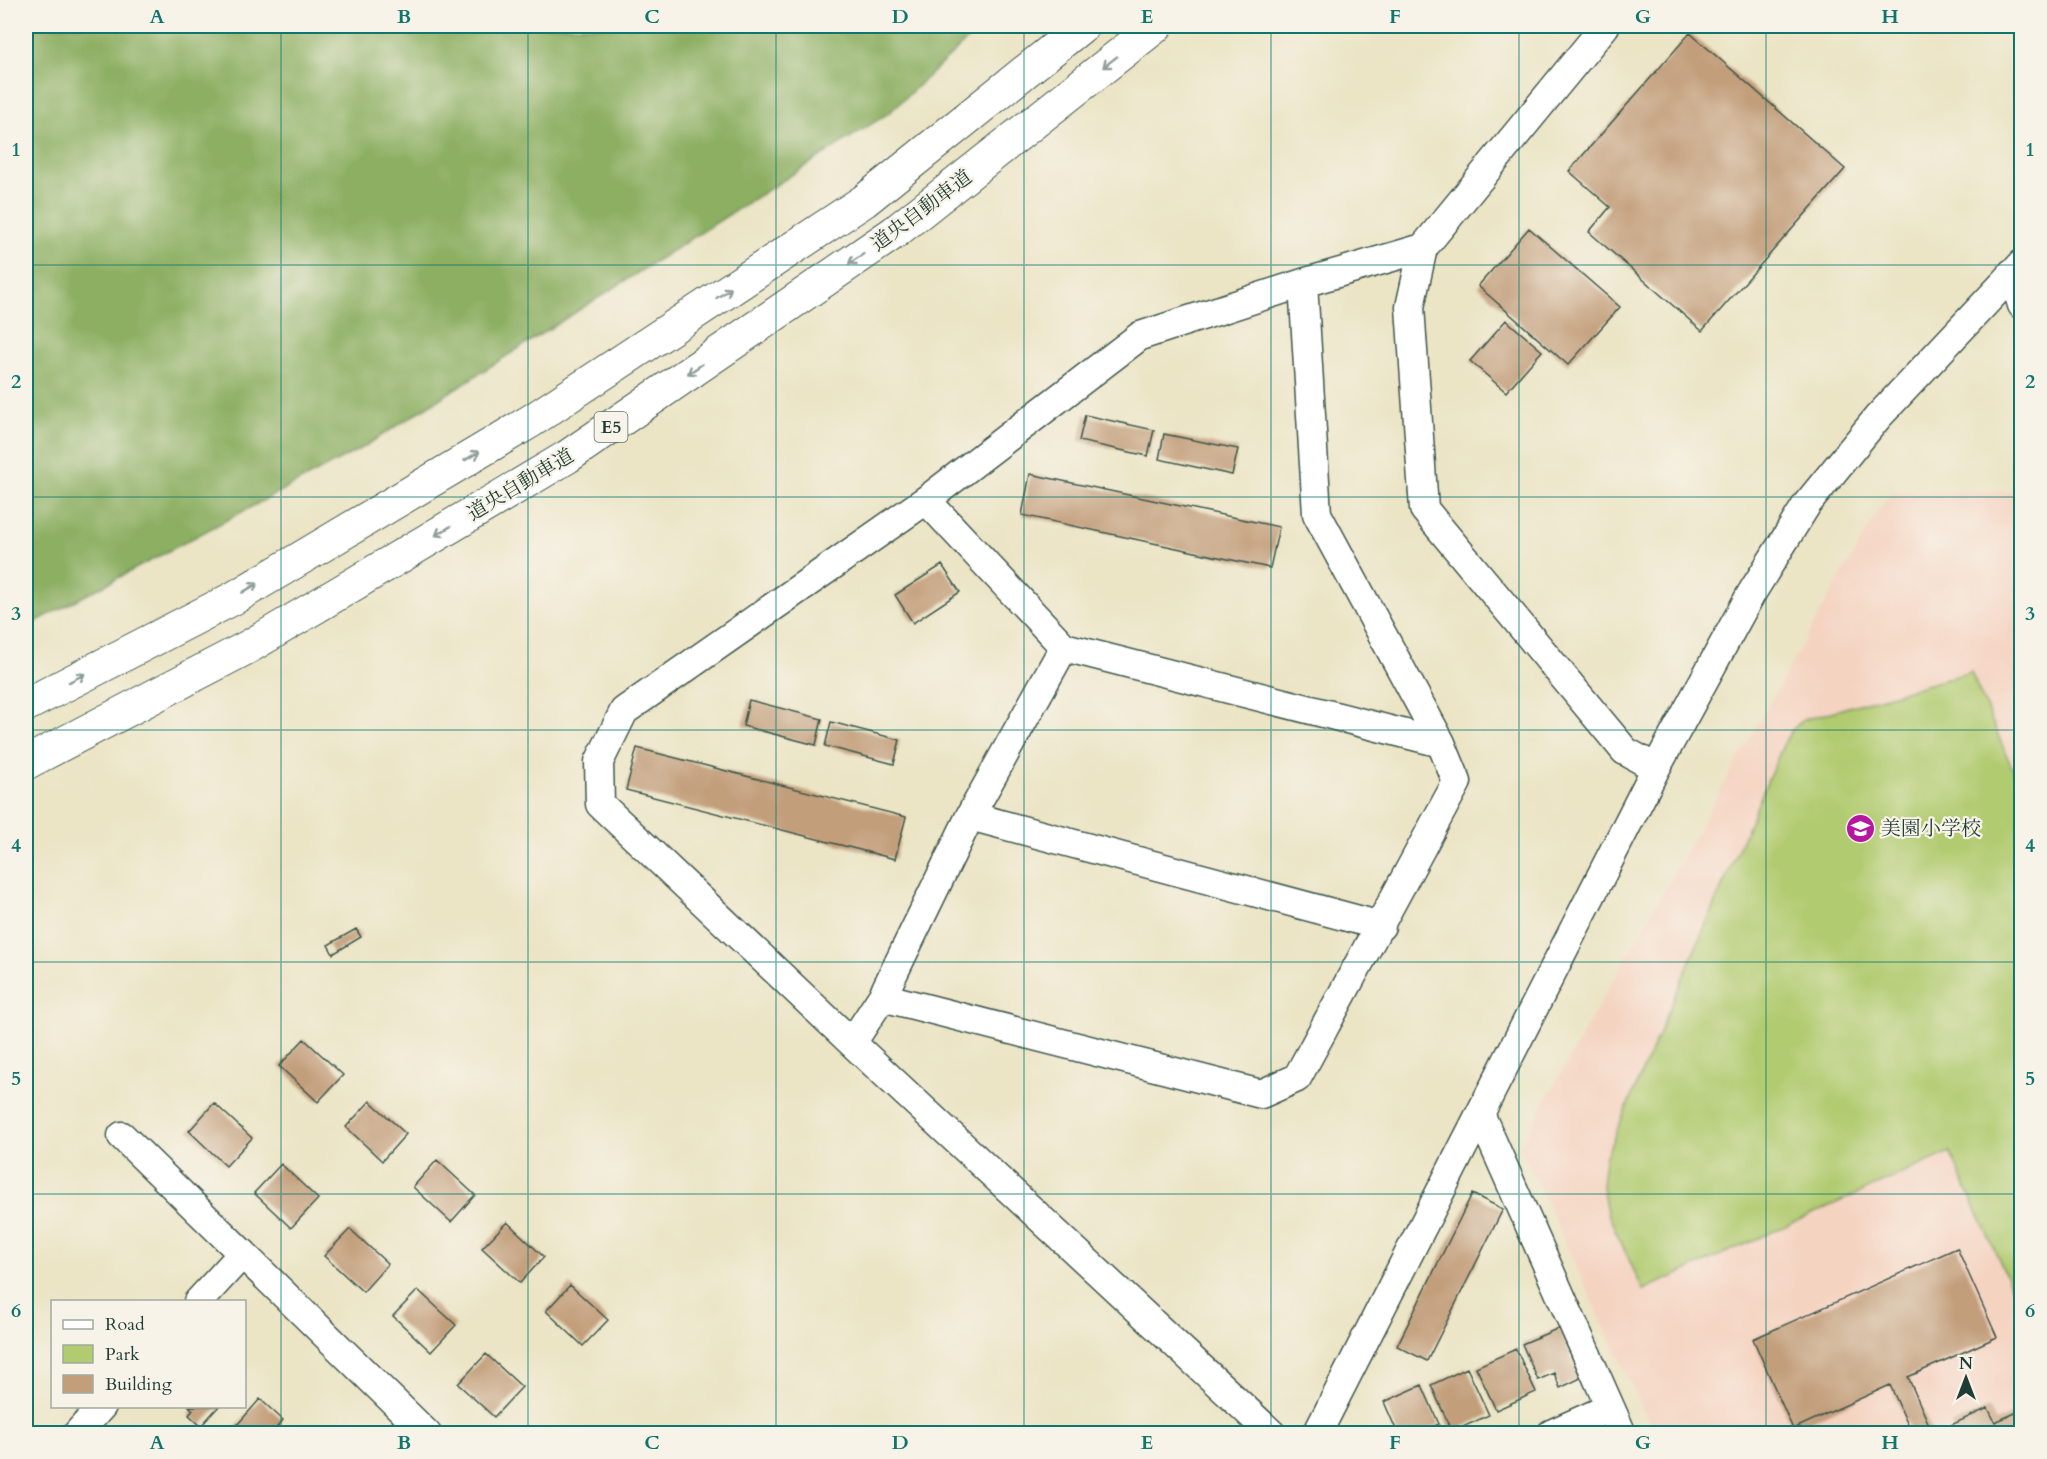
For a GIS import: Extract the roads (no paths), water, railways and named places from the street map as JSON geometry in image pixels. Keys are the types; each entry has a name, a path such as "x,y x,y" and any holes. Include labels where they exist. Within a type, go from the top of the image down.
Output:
{"highway":[{"name":"道央自動車道","path":"26,705 234,598 531,421 864,201 1082,26"},
{"name":"道央自動車道","path":"26,764 250,646 567,457 895,232 1156,26"}],"street":[{"path":"1605,26 1423,248 1410,307 1424,509 1625,751 1656,768"},
{"path":"1272,1434 852,1043 600,804 599,762 624,711 926,500 1140,336 1303,283 1423,248"},
{"path":"1317,1434 1481,1116 1656,768 1751,594 1807,504 1878,417 2017,268"},
{"path":"2017,268 2022,305"},
{"path":"882,997 1261,1094 1298,1078 1457,782 1441,743 1317,514 1303,283"},
{"path":"926,500 1064,647 1441,743"},
{"path":"852,1043 882,997 970,816 1064,647"},
{"path":"970,816 1381,926"},
{"path":"1481,1116 1622,1434"},
{"path":"122,1136 427,1434"},
{"path":"200,1300 243,1253"},
{"path":"77,1434 101,1408"},
{"path":"1551,1434 1609,1408"}],"place":[{"name":"美園小学校","path":"1860,828"}]}
